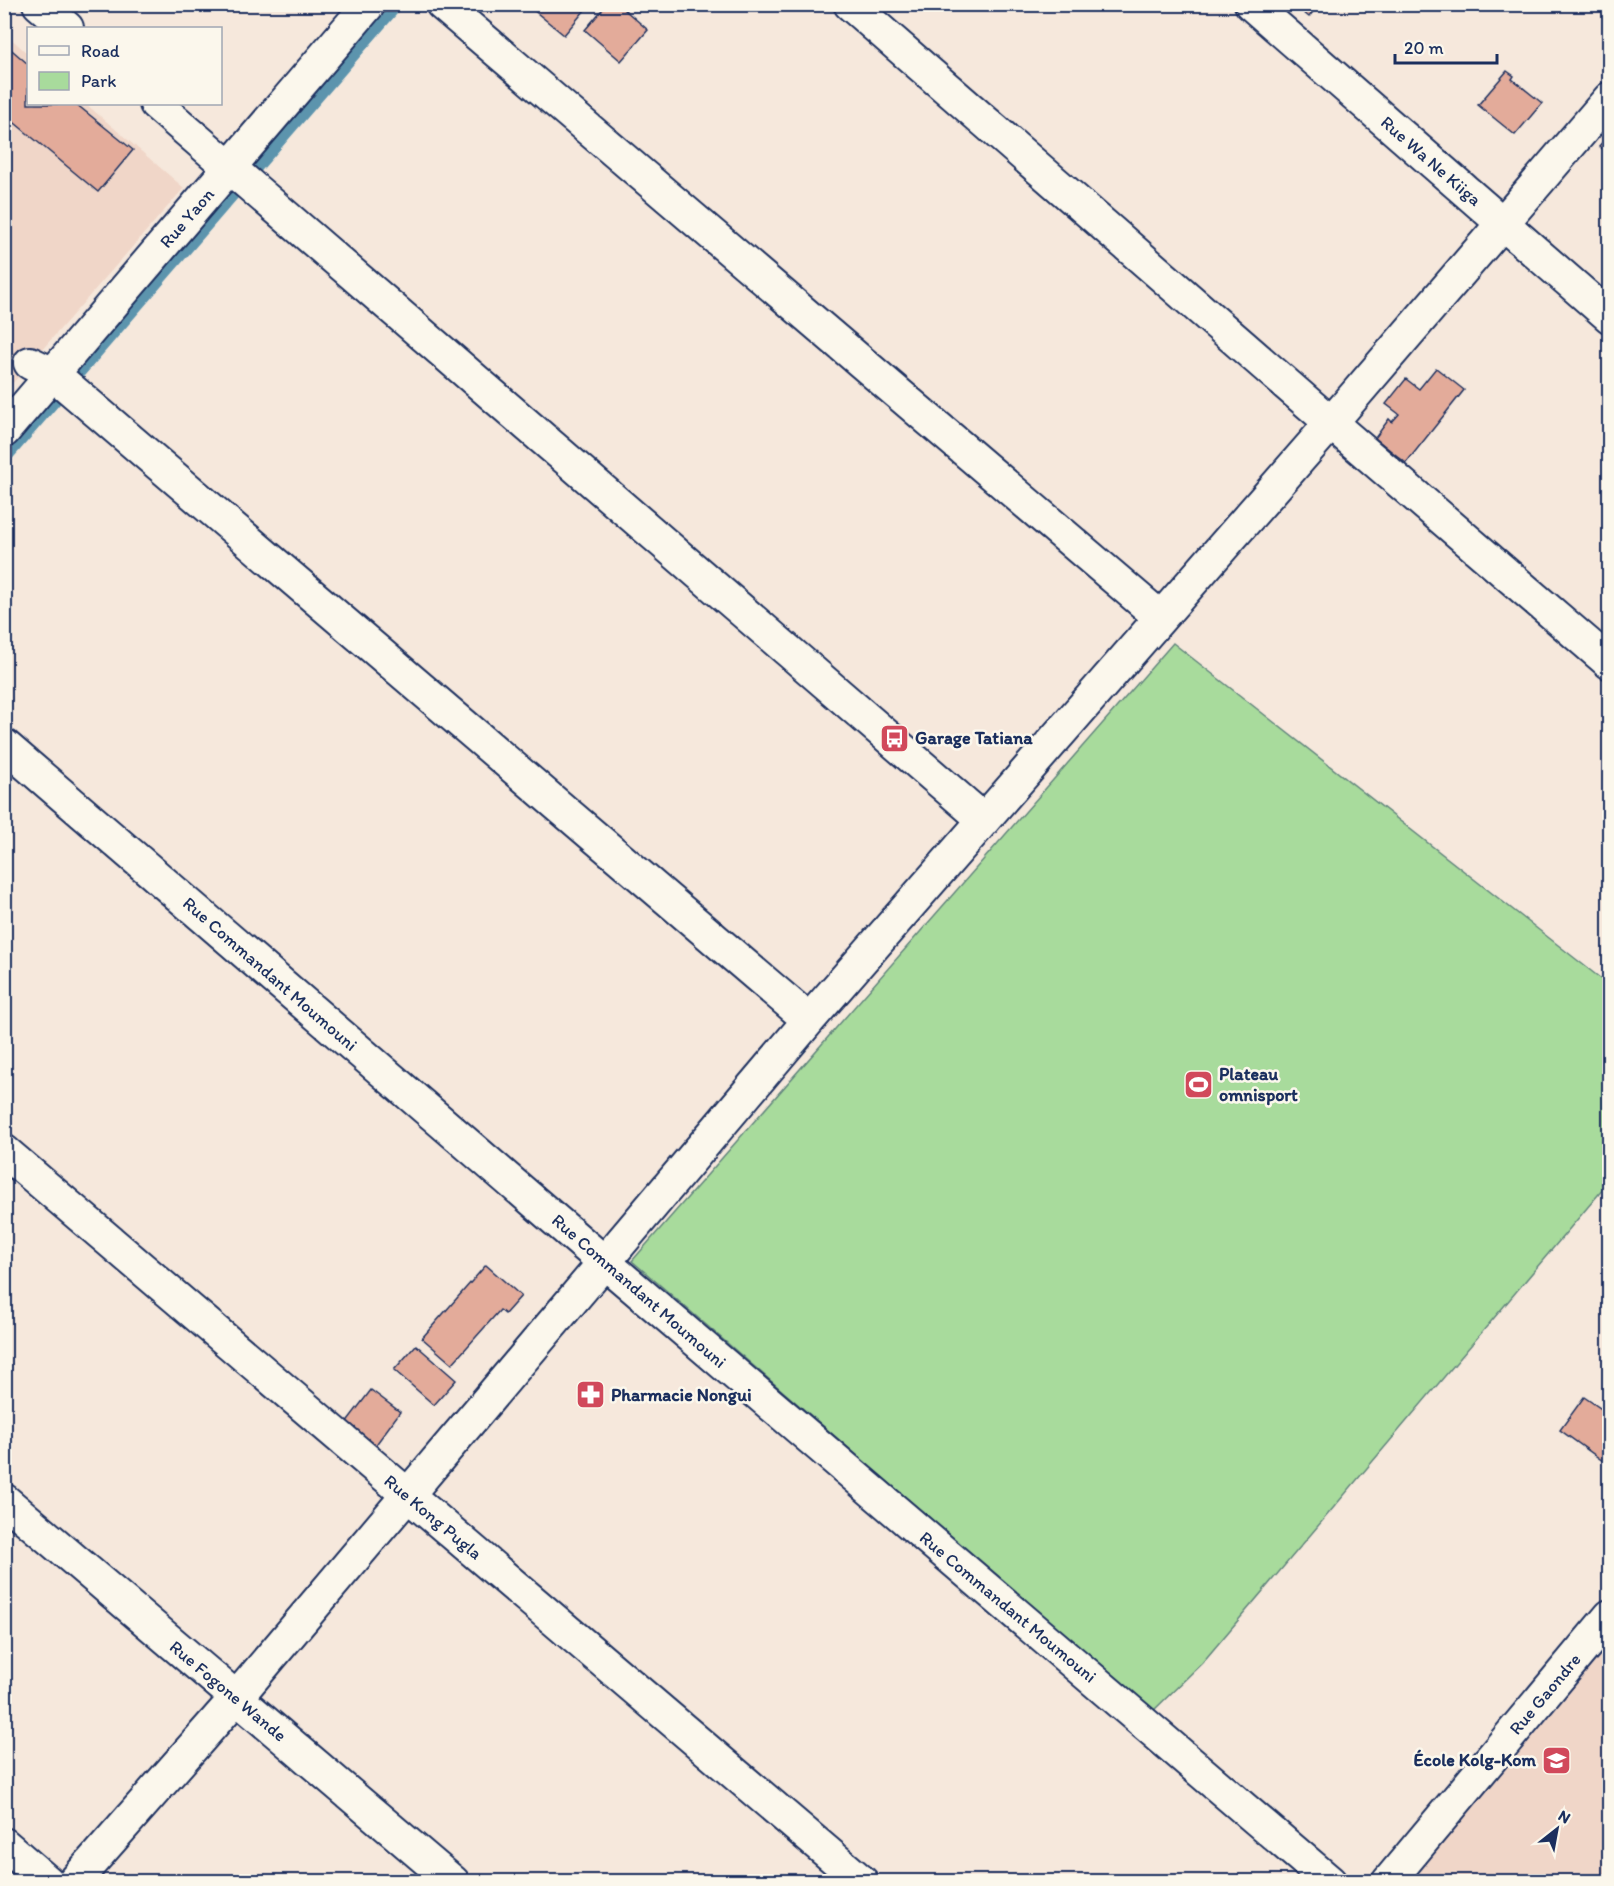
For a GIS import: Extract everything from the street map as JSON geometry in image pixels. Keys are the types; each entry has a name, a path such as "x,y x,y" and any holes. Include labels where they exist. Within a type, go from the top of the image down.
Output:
{"street":[{"path":"39,4 66,27"},
{"name":"Rue Yaon","path":"4,431 42,369 231,167 369,4"},
{"path":"442,4 1160,617"},
{"path":"850,4 1610,663"},
{"name":"Rue Wa Ne Kiiga","path":"1251,4 1610,317"},
{"path":"74,1881 236,1698 808,1020 1331,423 1501,222 1610,98"},
{"path":"157,105 984,820"},
{"path":"42,369 808,1020"},
{"name":"Rue Commandant Moumouni","path":"4,745 604,1262 1330,1881"},
{"name":"Rue Kong Pugla","path":"4,1151 862,1881"},
{"name":"Rue Fogone Wande","path":"4,1500 453,1881"},
{"name":"Rue Gaondre","path":"1388,1881 1610,1616"},
{"path":"4,1844 48,1881"}],"shaded area":[{"path":"5,33 27,53 27,105 87,105 184,188 5,392"},
{"name":"École Kolg-Kom","path":"1609,1639 1609,1881 1401,1881"}],"green space":[{"name":"Plateau omnisport","path":"1173,643 1609,985 1609,1182 1202,1663 1153,1711 632,1261"}],"building":[{"path":"526,4 590,4 564,35"},
{"path":"607,4 618,4 648,30 621,61 585,30"},
{"path":"1293,4 1319,4 1309,17"},
{"path":"6,45 27,63 27,105 77,105 133,150 98,192 4,114 4,47"},
{"path":"1507,71 1514,76 1512,79 1542,103 1515,135 1478,105"},
{"path":"1610,134 1610,155 1599,146"},
{"path":"1436,368 1464,390 1406,463 1375,438 1389,419 1392,422 1399,414 1386,404 1406,379 1419,389"},
{"path":"486,1265 521,1296 505,1314 500,1310 452,1364 422,1338"},
{"path":"416,1345 456,1380 434,1405 394,1370"},
{"path":"371,1390 400,1412 375,1446 345,1424"},
{"path":"1584,1397 1610,1415 1610,1466 1560,1430"}],"waterway":[{"path":"4,461 399,4"}],"place":[{"name":"Garage Tatiana","path":"894,738"},
{"name":"Plateau omnisport","path":"1198,1084"},
{"name":"Pharmacie Nongui","path":"590,1395"},
{"name":"École Kolg-Kom","path":"1557,1760"}]}
